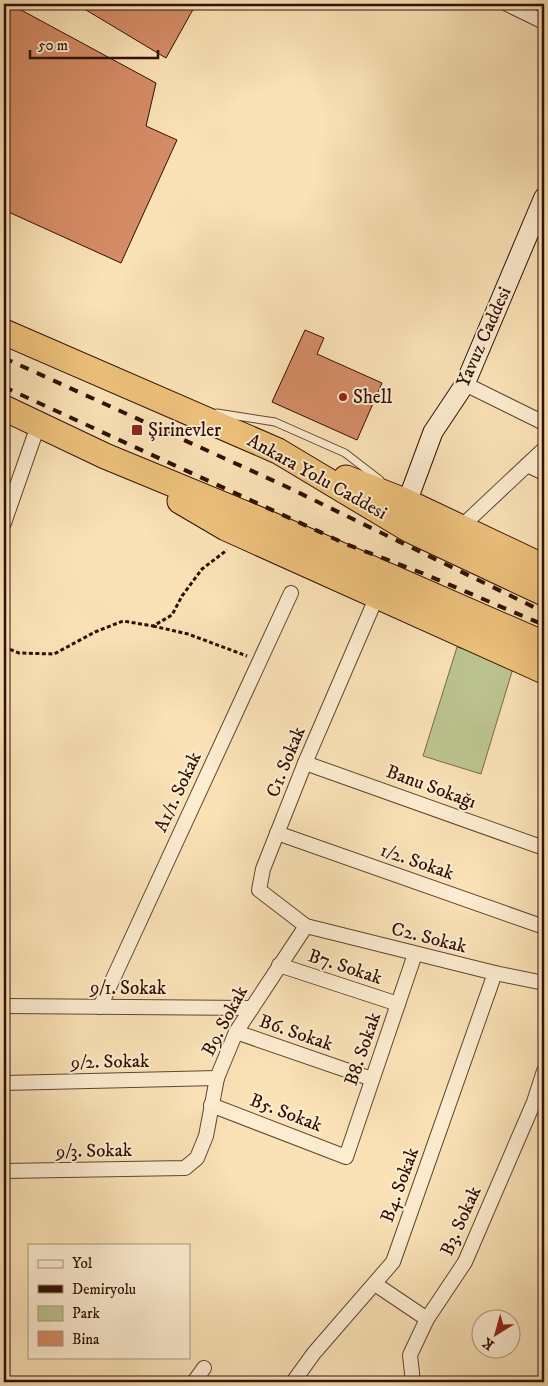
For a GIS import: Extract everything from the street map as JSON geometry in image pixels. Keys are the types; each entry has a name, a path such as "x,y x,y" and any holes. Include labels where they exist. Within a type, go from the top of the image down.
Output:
{"highway":[{"path":"4,320 55,354"},
{"name":"Ankara Yolu Caddesi","path":"4,332 278,451 410,530 544,592"},
{"path":"4,408 130,467 265,522 544,644"},
{"path":"4,425 34,437 105,456"},
{"path":"278,451 408,502 544,567"},
{"path":"130,467 177,500 226,528 544,671"}],"main road":[{"name":"Yavuz Caddesi","path":"408,502 433,432 465,384 544,197"}],"street":[{"path":"507,4 544,22"},
{"path":"465,384 544,424"},
{"path":"4,523 34,437"},
{"path":"461,527 544,448"},
{"path":"527,465 544,474"},
{"name":"A1/1. Sokak","path":"100,1007 291,593"},
{"name":"C1. Sokak","path":"306,926 259,890 263,869 305,763 377,596"},
{"name":"Banu Sokağı","path":"305,763 544,848"},
{"name":"1/2. Sokak","path":"277,833 544,927"},
{"name":"C2. Sokak","path":"306,926 415,954 544,983"},
{"name":"B9. Sokak","path":"185,1168 196,1158 206,1136 217,1078 236,1032 306,926"},
{"name":"B8. Sokak","path":"346,1157 415,954"},
{"name":"B7. Sokak","path":"279,965 398,1004"},
{"name":"B4. Sokak","path":"293,1382 314,1353 393,1262 495,973"},
{"name":"9/1. Sokak","path":"4,1006 252,1008"},
{"name":"B6. Sokak","path":"236,1032 372,1079"},
{"name":"B3. Sokak","path":"413,1382 410,1356 427,1319 465,1262 534,1102 544,1071"},
{"name":"9/2. Sokak","path":"4,1083 217,1078"},
{"name":"B5. Sokak","path":"211,1105 346,1157"},
{"name":"9/3. Sokak","path":"4,1171 185,1168"},
{"path":"375,1284 427,1319"},
{"path":"194,1382 204,1368"}],"lane":[{"path":"177,407 275,422 345,453 408,502"}],"path":[{"path":"152,626 172,615 182,596 202,569 228,550"},
{"path":"4,647 19,653 54,654 95,632 123,621 188,634 259,660"}],"green space":[{"path":"457,647 514,665 481,774 423,756"}],"building":[{"path":"4,4 10,4 156,83 146,126 177,140 121,263 4,210"},
{"path":"76,4 196,4 166,58"},
{"path":"305,330 324,338 317,354 382,383 357,440 272,402"}],"railway":[{"path":"4,358 285,486 544,612"},
{"path":"4,387 346,544 422,573 544,625"}],"place":[{"name":"Shell","path":"343,397"},
{"name":"Şirinevler","path":"137,430"}]}
